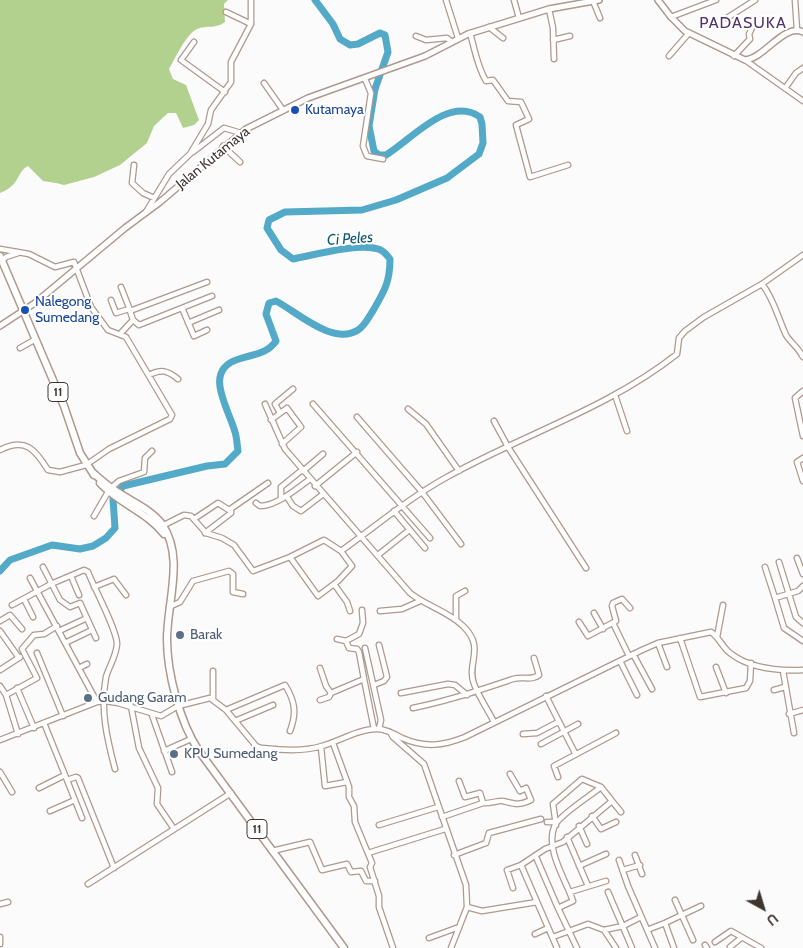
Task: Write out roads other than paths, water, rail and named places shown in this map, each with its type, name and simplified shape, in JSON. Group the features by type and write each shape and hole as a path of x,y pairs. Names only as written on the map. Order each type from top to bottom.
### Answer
{"highway":[{"name":"11","path":"1,258 64,406 80,453 86,464 111,490 154,516 172,553 173,577 167,648 178,706 191,739 344,948"}],"main road":[{"name":"Jalan Kutamaya","path":"0,326 24,310 144,215 223,146 241,133 308,98 425,56 470,33 549,9 595,0"},
{"path":"658,0 671,17 689,33 745,60 755,58 784,35 800,31"}],"street":[{"path":"187,158 206,127 212,110 231,82 231,62 252,24 251,0"},
{"path":"446,0 458,38"},
{"path":"514,0 519,18"},
{"path":"595,0 600,18"},
{"path":"671,17 716,0"},
{"path":"727,18 755,0"},
{"path":"795,0 800,31"},
{"path":"549,9 554,58"},
{"path":"226,12 252,24"},
{"path":"734,56 750,39 749,34 753,30 753,26"},
{"path":"489,27 503,38"},
{"path":"470,33 476,49 476,62 486,81 493,80 508,101 521,102 529,119 516,125 530,177 568,165"},
{"path":"670,56 689,33"},
{"path":"416,36 426,40 447,38 452,42"},
{"path":"553,40 570,36"},
{"path":"194,42 181,60 225,92"},
{"path":"745,60 786,87 803,101"},
{"path":"786,87 803,68"},
{"path":"365,79 371,93 363,146 366,156 383,159"},
{"path":"264,83 283,110"},
{"path":"144,215 169,174 187,158 224,128 241,133"},
{"path":"223,146 240,162"},
{"path":"134,165 132,183 154,198"},
{"path":"0,248 37,257 55,267 73,262 91,307 108,330 126,337 149,375 171,418 110,449 86,464 55,473 48,470 40,456 25,445 14,445 0,450"},
{"path":"1,258 22,253"},
{"path":"341,551 422,492 508,446 615,395 658,369 677,354 679,338 685,331 704,317 762,284 803,255"},
{"path":"111,300 116,314 207,282"},
{"path":"762,284 771,296 786,335 796,344 803,357"},
{"path":"121,286 133,320 140,324 212,296"},
{"path":"182,308 194,336 207,330"},
{"path":"188,323 219,310"},
{"path":"120,334 133,320"},
{"path":"20,348 36,339"},
{"path":"149,375 158,371 166,371 178,379"},
{"path":"280,413 275,404 293,389"},
{"path":"803,391 796,398 803,436"},
{"path":"615,395 627,431"},
{"path":"264,404 282,444 302,470 410,593 420,601 456,620 467,631 475,645 473,681 494,722"},
{"path":"313,404 357,452 430,538"},
{"path":"271,420 288,408 301,427 282,444"},
{"path":"408,409 426,424 459,471"},
{"path":"357,417 422,492 461,544"},
{"path":"494,422 586,568"},
{"path":"94,516 111,490 120,481 142,474 144,458 152,451"},
{"path":"315,486 357,452"},
{"path":"322,494 301,511 284,497 281,487 323,454"},
{"path":"803,458 798,461 803,481"},
{"path":"256,503 264,506 284,497 310,479"},
{"path":"194,519 216,504 227,510 231,509 268,483"},
{"path":"205,533 227,517 231,509"},
{"path":"394,512 408,531 425,548"},
{"path":"161,527 184,516 194,519 205,533 222,538 234,546 251,570 271,566 324,540 341,551 352,565 334,584 321,595 316,596 290,557"},
{"path":"378,555 408,531"},
{"path":"798,558 803,574"},
{"path":"779,562 796,618 803,623"},
{"path":"43,567 63,603 70,607 80,603 96,638"},
{"path":"765,567 784,628 803,640"},
{"path":"12,605 51,584 87,570 117,644 106,678 104,730 115,769"},
{"path":"169,607 180,602 193,581 229,571 232,574 233,592 243,594"},
{"path":"71,576 79,595"},
{"path":"30,578 97,702"},
{"path":"94,587 114,579 126,595"},
{"path":"334,584 350,611"},
{"path":"775,598 798,590 803,586"},
{"path":"456,620 456,596 465,591"},
{"path":"24,599 33,617"},
{"path":"578,622 587,637 617,619 612,609 613,603 622,599 630,608"},
{"path":"380,611 402,609 420,601"},
{"path":"716,637 723,605"},
{"path":"337,639 346,641 354,639 362,630 362,610"},
{"path":"594,613 603,629"},
{"path":"0,622 10,615 22,629"},
{"path":"0,670 19,658 34,635 44,634 87,618"},
{"path":"613,623 652,689"},
{"path":"65,643 92,630"},
{"path":"0,631 2,638 19,658"},
{"path":"0,740 97,702 105,701 131,706 152,715 161,716 178,706 203,699 213,700 226,710 256,746 262,748 302,750 321,747 377,729 414,742 434,746 449,743 658,643 711,632 730,653 751,663 783,671 803,670"},
{"path":"680,638 700,696 746,688 750,681 751,663"},
{"path":"346,641 349,648 357,648 359,652 377,729"},
{"path":"658,643 667,667"},
{"path":"374,684 384,681 387,677 379,645"},
{"path":"365,648 381,720 377,729"},
{"path":"6,695 37,678 22,652"},
{"path":"37,653 63,716"},
{"path":"413,708 467,695 502,684 514,678 538,676 539,671 534,658"},
{"path":"620,661 638,695"},
{"path":"79,668 87,664"},
{"path":"716,667 726,693"},
{"path":"320,668 326,686 331,693"},
{"path":"213,671 213,700"},
{"path":"783,671 789,714 794,733"},
{"path":"320,700 329,697 331,693 364,679"},
{"path":"401,693 448,684 455,685 467,695"},
{"path":"226,710 284,685 294,706 295,716 290,731"},
{"path":"0,686 6,695 18,734"},
{"path":"774,690 785,687"},
{"path":"17,688 34,728"},
{"path":"546,696 575,753"},
{"path":"235,721 273,705"},
{"path":"131,706 139,748 158,788 157,804 174,829"},
{"path":"789,714 803,710"},
{"path":"152,715 172,772"},
{"path":"523,734 537,733 558,722"},
{"path":"44,723 82,818"},
{"path":"541,744 578,724"},
{"path":"390,732 393,737 424,764 454,856 466,885 467,907 451,948"},
{"path":"558,777 553,768 554,766 575,753 616,733"},
{"path":"164,751 191,739"},
{"path":"333,743 347,782 349,797 354,806 354,822 372,863 370,867 379,896 379,907 392,948"},
{"path":"321,747 325,786 347,782"},
{"path":"0,772 12,792"},
{"path":"442,817 483,803 490,804 501,801 515,805 530,800 526,788 520,791 510,774"},
{"path":"39,788 66,778 78,778 114,868"},
{"path":"558,908 572,901 552,846 553,804 581,779 585,779 601,787 621,812"},
{"path":"459,781 465,797 480,793 483,803"},
{"path":"552,823 601,787"},
{"path":"88,884 231,793"},
{"path":"50,811 75,800"},
{"path":"513,888 507,870 521,865 552,846 563,842 579,826 612,801"},
{"path":"379,826 438,807"},
{"path":"592,816 601,829 616,822"},
{"path":"454,856 486,843 489,833 542,819"},
{"path":"579,826 587,844"},
{"path":"368,853 445,829"},
{"path":"567,837 588,886"},
{"path":"272,851 310,842 322,870 346,864 351,872 361,871 370,867"},
{"path":"579,866 606,854"},
{"path":"635,855 642,874"},
{"path":"536,857 577,948"},
{"path":"619,860 655,948"},
{"path":"521,865 557,948"},
{"path":"623,870 640,865"},
{"path":"361,871 366,881 375,881"},
{"path":"570,892 606,881"},
{"path":"608,892 632,948"},
{"path":"675,900 693,940"},
{"path":"0,904 8,902"},
{"path":"467,907 482,911 537,902"},
{"path":"647,930 701,906"},
{"path":"604,930 623,926 641,917"},
{"path":"665,923 674,948"},
{"path":"553,937 591,924 604,930 616,948"},
{"path":"428,938 460,927"},
{"path":"535,934 548,928"},
{"path":"715,942 731,931 757,947"},
{"path":"0,937 0,946"},
{"path":"730,947 741,938"}],"waterway":[{"name":"Ci Peles","path":"0,571 10,560 52,545 80,549 93,546 106,538 115,528 113,499 123,486 207,466 225,464 238,451 236,434 220,390 222,372 228,364 269,349 276,341 266,314 269,303 276,301 316,326 338,334 348,334 358,330 365,323 386,285 390,259 386,254 382,250 359,247 293,259 281,250 267,228 269,220 285,212 362,210 396,200 447,178 479,154 483,143 480,117 468,112 456,111 443,115 431,122 386,155 379,155 374,151 369,126 375,89 388,52 385,35 380,33 358,44 350,45 340,39 333,24 315,0"}],"place":[{"name":"Kutamaya","path":"295,110"},
{"name":"Nalegong Sumedang","path":"25,310"},
{"name":"Barak","path":"180,635"},
{"name":"Gudang Garam","path":"88,698"},
{"name":"KPU Sumedang","path":"174,754"}],"district":[{"name":"PADASUKA","path":"743,23"}]}
